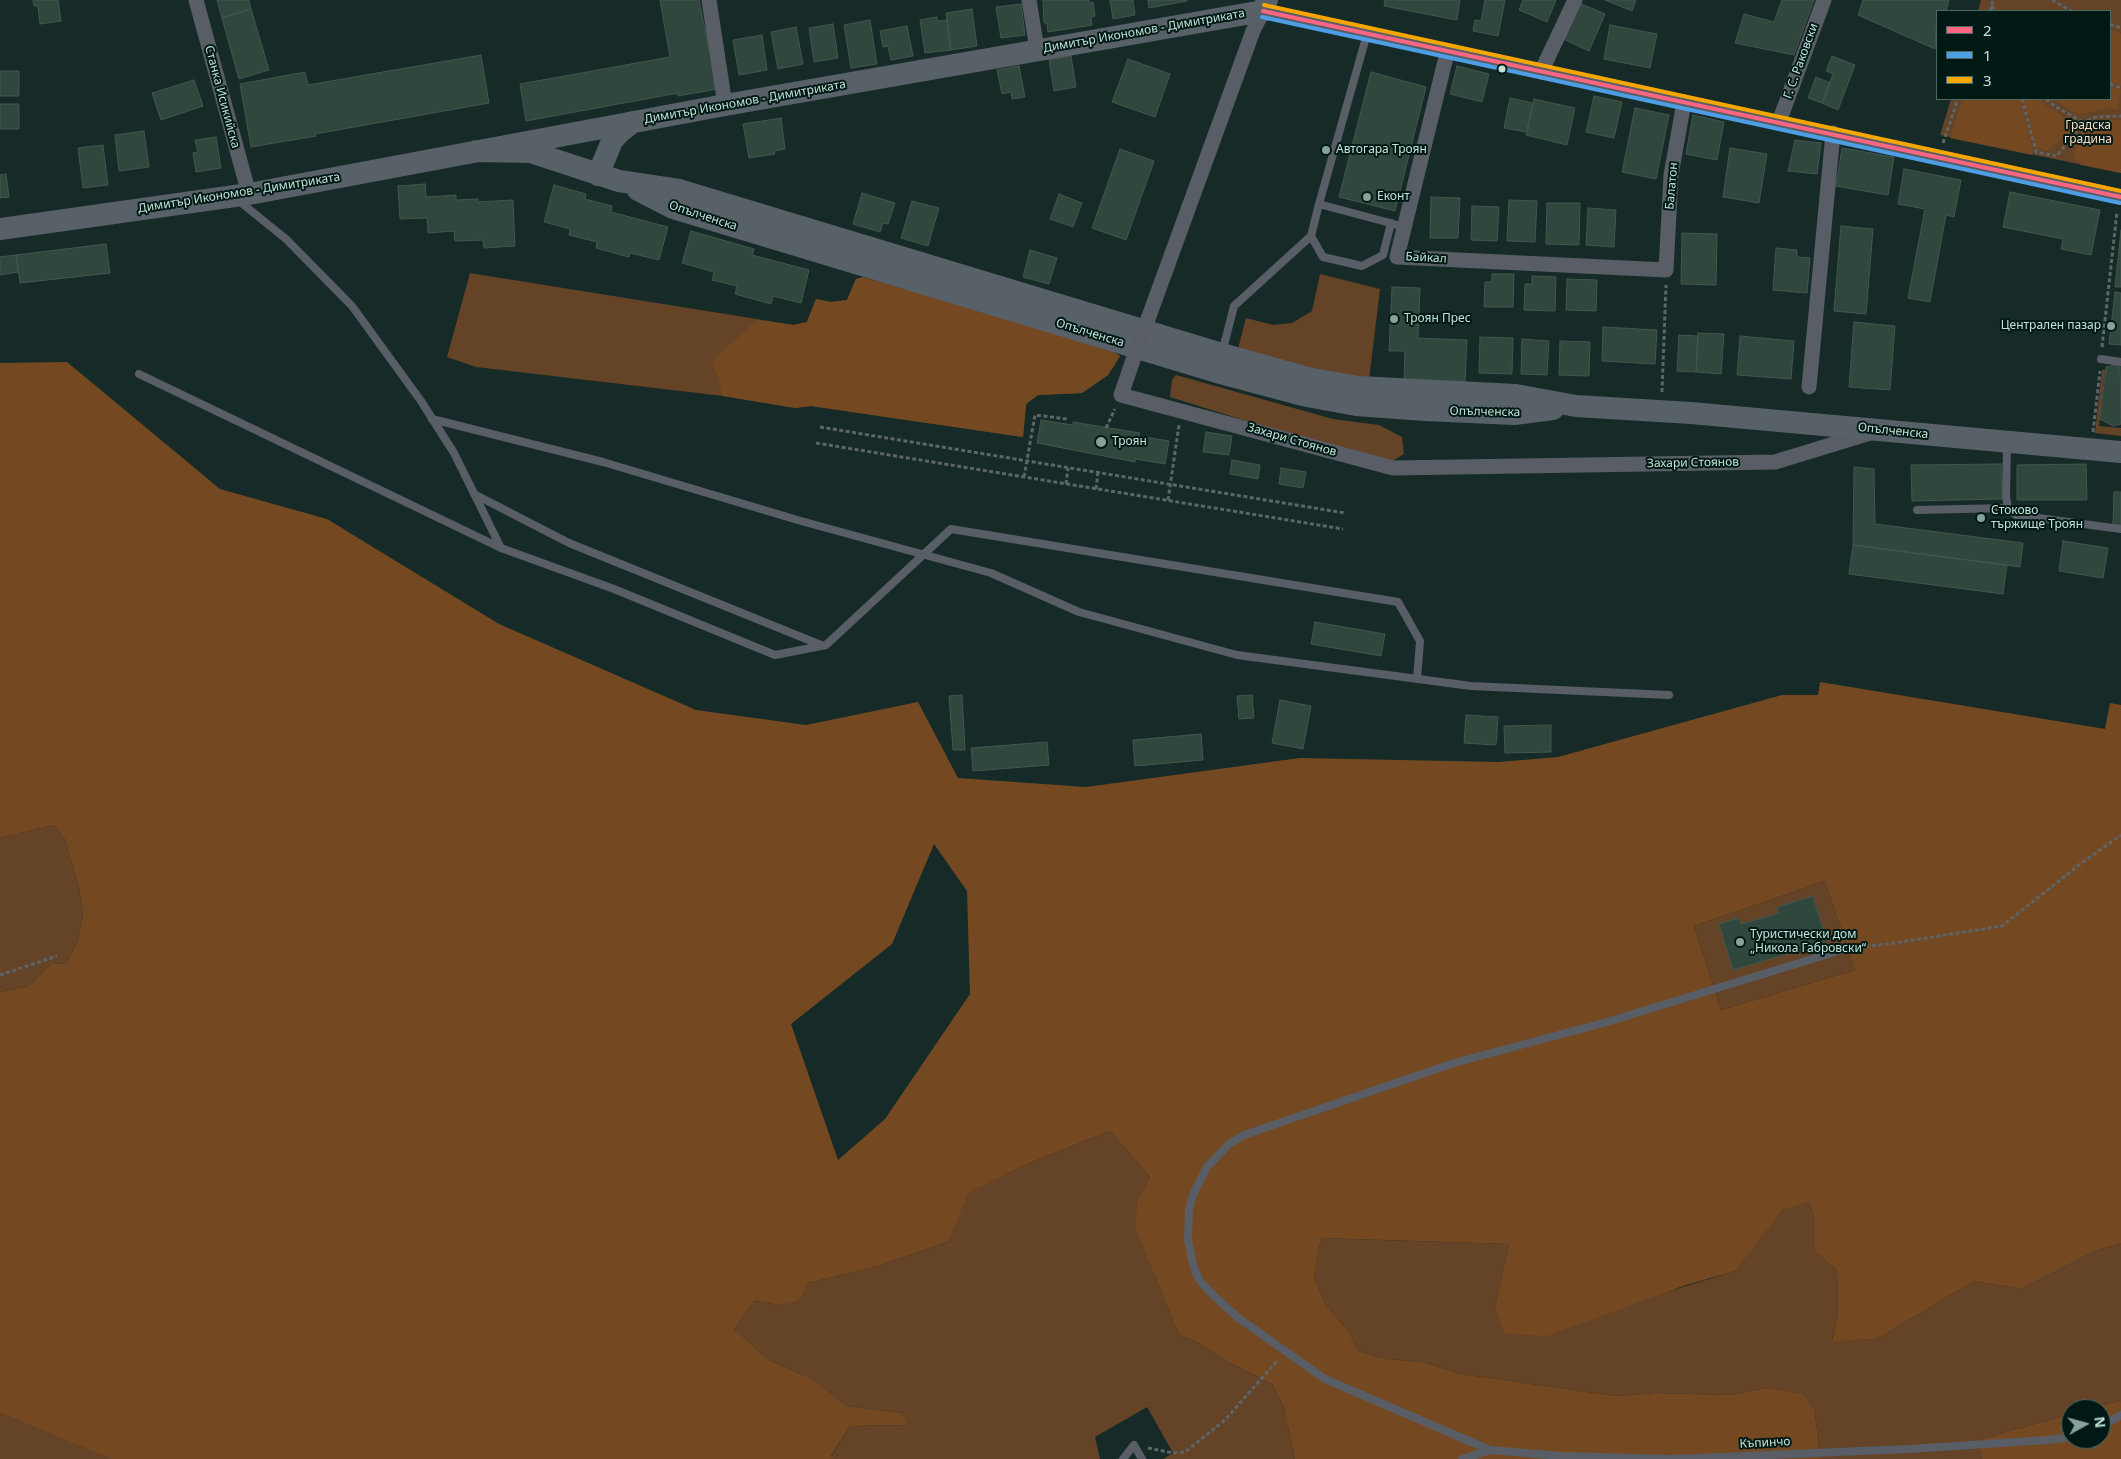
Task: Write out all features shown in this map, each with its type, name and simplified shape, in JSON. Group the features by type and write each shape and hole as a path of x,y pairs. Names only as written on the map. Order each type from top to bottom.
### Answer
{"street":[{"name":"Станка Исикийска","path":"196,0 241,195"},
{"path":"709,0 725,105"},
{"path":"1029,0 1037,50"},
{"path":"1541,72 1575,0"},
{"name":"Г. С. Раковски","path":"1779,122 1824,0"},
{"name":"Димитър Икономов - Димитриката","path":"0,230 241,195 725,105 1037,50 1265,6 1366,34 2120,196"},
{"name":"Захари Стоянов","path":"1265,6 1250,40 1121,395 1182,409 1393,468 1774,462 1881,430"},
{"name":"Байкал","path":"1447,52 1398,225 1397,257 1666,270"},
{"name":"Балатон","path":"1666,270 1671,175 1684,102"},
{"name":"Димитър Икономов - Димитриката","path":"476,151 531,152 609,178 612,141 633,122"},
{"path":"1809,387 1833,133"},
{"name":"Опълченска","path":"609,178 679,190 1222,354 1312,378 1358,387 1516,395 1576,406 1662,411 2121,452"},
{"name":"Опълченска","path":"609,178 673,208 1198,366 1308,396 1356,405 1514,414 1576,406"}],"lane":[{"path":"1222,354 1234,306 1311,236 1366,34"},
{"path":"241,195 352,306 454,453 501,548"},
{"path":"1311,236 1323,257 1362,266 1383,255 1398,225 1320,204"},
{"path":"2101,360 2121,362"},
{"path":"139,374 501,548 614,589 775,655 826,645 951,529 1398,602 1420,641 1417,679"},
{"path":"432,419 603,462 801,521 991,573 1079,612 1237,655 1471,686 1669,695"},
{"path":"2007,442 2006,497 2008,508 2016,515 2121,529"},
{"path":"474,494 569,544 822,646"},
{"path":"1917,510 2008,508"},
{"path":"1490,1450 1325,1379 1237,1317 1212,1294 1200,1281 1190,1254 1188,1226 1193,1195 1207,1167 1229,1144 1244,1135 1454,1063 1607,1022 1848,948"},
{"name":"Къпинчо","path":"1462,1459 1490,1450 1561,1456 1673,1459 1919,1448 2061,1438"},
{"path":"1123,1459 1134,1445 1142,1459"}],"path":[{"path":"1990,10 1993,0"},
{"path":"2052,0 2069,10"},
{"path":"1991,6 1996,10"},
{"path":"1939,156 1958,100"},
{"path":"2022,100 2036,152 2057,158 2083,122 2108,115 2121,116"},
{"path":"2047,100 2056,108 2083,122"},
{"path":"2092,449 2120,196"},
{"path":"1662,411 1666,270"},
{"path":"1168,500 1182,409"},
{"path":"1024,477 1035,415 1067,419"},
{"path":"820,427 1345,513"},
{"path":"816,443 1343,530"},
{"path":"1066,484 1068,468"},
{"path":"1096,489 1098,472"},
{"path":"1848,948 1888,944 2002,926 2079,865 2121,835"},
{"path":"0,975 57,956"},
{"path":"1134,1445 1174,1453 1185,1452 1225,1420 1286,1352"}],"green space":[{"name":"Градска градина","path":"1981,0 2121,0 2121,173 1940,135 1951,100 2111,100 2111,10 1978,10"},
{"path":"2111,30 2121,34 2121,86 2111,82"},
{"path":"2111,86 2121,90 2118,110 2109,108 2081,114 2075,113 2054,100 2111,100"},
{"path":"1964,100 2020,100 2033,150 2032,155 1950,138 1960,106"},
{"path":"2023,100 2040,100 2072,122 2072,131 2046,151 2036,148"},
{"path":"2105,120 2121,120 2121,173 2081,165 2074,157 2077,139 2082,133"},
{"path":"470,273 794,325 807,322 816,299 831,302 847,300 856,279 1120,356 1108,375 1082,393 1038,395 1026,404 1023,437 811,406 795,408 723,396 476,367 447,357"},
{"path":"1320,274 1380,289 1369,380 1318,370 1238,349 1246,318 1273,325 1292,323 1312,311"},
{"path":"863,277 1099,343 1120,356 1108,375 1082,393 1038,395 1026,404 1023,437 811,406 795,408 723,396 712,361 757,320 794,325 807,322 816,299 831,302 847,300 856,279"},
{"path":"67,362 220,489 327,519 499,624 696,710 806,725 918,702 958,778 1086,787 1300,758 1499,762 1558,757 1782,695 1818,695 1820,682 2105,729 2110,703 2121,705 2121,1243 2095,1251 2021,1289 1974,1281 1877,1339 1832,1341 1838,1312 1837,1270 1815,1252 1815,1219 1809,1202 1782,1210 1736,1271 1686,1285 1547,1336 1505,1334 1495,1307 1509,1244 1321,1238 1314,1277 1325,1304 1349,1332 1358,1351 1387,1359 1422,1362 1461,1374 1615,1396 1655,1393 1731,1395 1766,1388 1803,1394 1815,1412 1820,1459 1295,1459 1284,1408 1272,1384 1230,1363 1197,1342 1179,1335 1136,1229 1137,1203 1150,1177 1110,1131 1027,1164 968,1193 949,1241 879,1266 808,1283 798,1301 780,1305 755,1301 734,1329 770,1361 813,1379 846,1406 902,1413 907,1425 850,1426 831,1456 834,1459 113,1459 0,1413 0,992 29,986 52,963 67,964 78,940 83,914 79,888 65,839 54,825 0,838 0,363","holes":["934,844 967,891 970,994 885,1119 838,1160 791,1024 892,944","1825,881 1855,970 1721,1010 1694,926"]},
{"path":"2102,370 2105,370 2099,426 2121,428 2121,436 2095,433"},
{"path":"1176,375 1333,419 1379,425 1402,437 1404,454 1391,462 1339,450 1170,397 1172,380"},
{"path":"54,825 65,839 79,888 83,914 78,940 67,964 52,963 29,986 0,992 0,838"},
{"path":"1825,881 1855,970 1721,1010 1694,926"},
{"path":"1110,1131 1150,1177 1138,1203 1156,1278 1179,1335 1197,1342 1230,1363 1272,1384 1284,1408 1295,1459 1163,1459 1173,1453 1147,1407 1095,1437 1100,1459 834,1459 831,1457 850,1426 906,1425 902,1413 846,1406 813,1379 770,1361 734,1329 755,1301 780,1305 808,1283 879,1266 949,1241 967,1193 1027,1164"},
{"path":"1809,1202 1815,1219 1815,1252 1837,1270 1838,1312 1832,1340 1877,1339 1974,1281 2021,1289 2095,1251 2121,1243 2121,1400 2111,1403 2111,1399 2061,1399 2061,1417 1977,1440 1982,1459 1820,1459 1815,1412 1766,1388 1731,1395 1655,1393 1615,1396 1461,1374 1422,1362 1387,1359 1358,1351 1349,1332 1325,1304 1314,1277 1321,1238 1509,1244 1495,1307 1656,1295 1736,1271 1782,1209"},
{"path":"2121,1400 2121,1459 1982,1459 1977,1440 2061,1417 2061,1449 2111,1449 2111,1403"},
{"path":"0,1413 113,1458 113,1459 0,1459"}],"building":[{"path":"33,0 58,0 61,21 40,24 38,6 34,6"},
{"path":"217,0 249,0 251,9 222,18"},
{"path":"660,0 699,0 717,89 678,96 678,93 526,121 520,84 670,57"},
{"path":"1043,0 1089,0 1089,3 1093,2 1095,16 1091,17 1092,25 1048,32 1047,23 1044,23"},
{"path":"1110,0 1133,0 1135,15 1113,19"},
{"path":"1148,0 1187,0 1187,1 1149,8"},
{"path":"1385,0 1460,0 1457,20 1384,6"},
{"path":"1485,0 1505,0 1498,36 1473,31 1475,20 1481,21"},
{"path":"1523,0 1556,0 1547,22 1519,10"},
{"path":"1605,0 1636,0 1632,11"},
{"path":"1782,0 1814,0 1794,55 1735,43 1744,14 1774,22"},
{"path":"1863,0 1949,0 1946,10 1936,10 1935,49 1858,15"},
{"path":"1577,2 1605,14 1589,51 1561,38"},
{"path":"1021,4 1025,35 1001,38 996,7"},
{"path":"251,9 269,70 239,79 222,18"},
{"path":"972,9 977,46 951,50 946,13"},
{"path":"937,17 937,21 947,20 951,50 925,53 920,20"},
{"path":"870,20 877,64 851,68 844,25"},
{"path":"833,24 838,58 814,62 809,28"},
{"path":"1610,25 1657,34 1650,68 1604,59"},
{"path":"907,26 913,56 891,60 888,46 883,47 880,31"},
{"path":"796,27 803,64 778,69 771,32"},
{"path":"762,35 767,70 739,75 733,40"},
{"path":"481,55 489,103 251,147 240,84 305,72 308,85"},
{"path":"1071,56 1076,87 1054,91 1049,60"},
{"path":"1832,56 1855,65 1838,110 1822,103 1833,74 1826,71"},
{"path":"1128,59 1170,74 1155,117 1112,102"},
{"path":"1019,66 1025,97 1012,99 1011,92 1002,94 997,70"},
{"path":"1457,66 1489,74 1482,102 1450,94"},
{"path":"0,71 19,71 19,96 0,96"},
{"path":"1371,72 1426,87 1395,211 1339,197"},
{"path":"1816,77 1830,83 1822,103 1808,98"},
{"path":"194,80 203,106 161,120 152,93"},
{"path":"1594,96 1622,102 1614,138 1586,132"},
{"path":"1510,98 1533,103 1527,132 1504,128"},
{"path":"1534,99 1575,108 1567,145 1526,135"},
{"path":"0,104 19,104 19,129 0,129"},
{"path":"1635,108 1669,115 1656,179 1622,172"},
{"path":"1693,115 1724,122 1717,160 1686,154"},
{"path":"781,118 785,149 774,151 775,154 749,158 743,124"},
{"path":"144,131 149,167 119,171 115,135"},
{"path":"216,137 221,168 196,172 193,153 198,152 195,140"},
{"path":"1795,140 1821,143 1817,174 1788,171"},
{"path":"103,145 108,185 83,188 78,148"},
{"path":"1730,148 1767,154 1759,203 1723,197"},
{"path":"1842,148 1894,157 1888,195 1836,186"},
{"path":"1120,149 1154,161 1126,240 1092,228"},
{"path":"1904,169 1961,180 1954,217 1946,215 1930,302 1908,298 1925,209 1898,204"},
{"path":"6,174 9,197 0,198 0,175"},
{"path":"425,184 426,197 456,195 456,200 478,199 478,202 513,200 515,246 484,248 483,240 455,241 454,231 428,233 427,218 400,219 398,186"},
{"path":"554,185 586,194 585,199 612,206 611,212 668,227 659,260 630,253 629,257 596,248 597,242 569,235 570,229 544,222"},
{"path":"2010,192 2100,210 2091,255 2061,249 2063,239 2003,227"},
{"path":"862,193 895,203 888,224 883,223 880,232 853,224"},
{"path":"1059,194 1082,203 1073,227 1050,219"},
{"path":"1431,197 1460,198 1458,238 1430,238"},
{"path":"1509,200 1537,201 1535,242 1507,241"},
{"path":"912,201 939,208 928,246 901,238"},
{"path":"1547,203 1580,203 1579,245 1546,244"},
{"path":"1472,206 1499,207 1497,241 1471,240"},
{"path":"1588,208 1616,210 1614,247 1586,245"},
{"path":"1841,226 1873,229 1866,314 1834,311"},
{"path":"2121,230 2121,287 2115,287"},
{"path":"691,231 754,249 752,255 809,270 801,303 773,296 771,304 735,294 737,286 712,280 714,272 682,263"},
{"path":"1682,233 1717,234 1716,285 1681,284"},
{"path":"106,244 110,273 20,283 16,255"},
{"path":"1776,248 1797,250 1797,257 1810,258 1807,293 1773,290"},
{"path":"1030,250 1057,258 1049,284 1023,277"},
{"path":"16,255 18,272 0,275 0,257"},
{"path":"1492,274 1514,274 1513,307 1484,307 1485,282 1492,282"},
{"path":"1532,276 1556,277 1555,311 1524,310 1525,284 1532,284"},
{"path":"1567,279 1597,280 1596,311 1566,310"},
{"path":"1392,287 1420,288 1418,338 1467,340 1465,383 1404,380 1405,351 1389,351"},
{"path":"2115,292 2121,293 2121,345 2109,344"},
{"path":"1854,322 1895,326 1890,390 1849,387"},
{"path":"1603,327 1657,330 1655,364 1602,361"},
{"path":"1698,333 1724,334 1721,374 1696,372"},
{"path":"1679,335 1698,336 1696,372 1677,371"},
{"path":"1740,336 1794,341 1791,379 1737,375"},
{"path":"1480,337 1513,338 1512,374 1479,373"},
{"path":"1522,339 1549,341 1547,375 1521,374"},
{"path":"1560,341 1590,342 1589,376 1559,375"},
{"path":"2120,364 2121,424 2113,426 2100,419 2106,367"},
{"path":"1041,420 1073,425 1073,422 1140,433 1139,436 1169,441 1165,464 1135,459 1135,462 1037,443"},
{"path":"1206,432 1232,436 1229,455 1203,452"},
{"path":"1232,460 1260,465 1258,479 1230,474"},
{"path":"2001,464 2002,499 1912,501 1911,465"},
{"path":"2086,464 2087,500 2017,500 2017,465"},
{"path":"1854,467 1874,469 1875,524 2023,543 2020,567 1853,545"},
{"path":"1281,468 1306,472 1303,488 1279,484"},
{"path":"2114,492 2121,492 2121,526 2113,525"},
{"path":"2063,541 2108,548 2103,578 2059,571"},
{"path":"1853,545 2007,565 2003,594 1849,574"},
{"path":"1315,622 1385,634 1381,656 1311,644"},
{"path":"962,695 965,750 953,750 949,696"},
{"path":"1252,695 1254,718 1239,719 1237,696"},
{"path":"1280,700 1311,706 1303,749 1272,743"},
{"path":"1466,715 1498,717 1496,745 1464,743"},
{"path":"1551,725 1551,752 1505,753 1504,726"},
{"path":"1201,734 1203,760 1135,766 1133,740"},
{"path":"1047,742 1049,765 973,771 971,748"},
{"path":"1813,896 1827,942 1733,970 1719,924 1739,918 1741,924 1779,913 1777,907"}],"transit line":[{"name":"3","path":"1264,5 2121,191"},
{"name":"2","path":"1263,11 2121,197"},
{"name":"1","path":"1262,17 2120,203"}],"place":[{"name":"Автогара Троян","path":"1326,150"},
{"name":"Еконт","path":"1367,197"},
{"name":"Троян Прес","path":"1394,319"},
{"name":"Централен пазар","path":"2111,326"},
{"name":"Троян","path":"1101,442"},
{"name":"Стоково тържище Троян","path":"1981,518"},
{"name":"Туристически дом „Никола Габровски“","path":"1740,942"}]}
